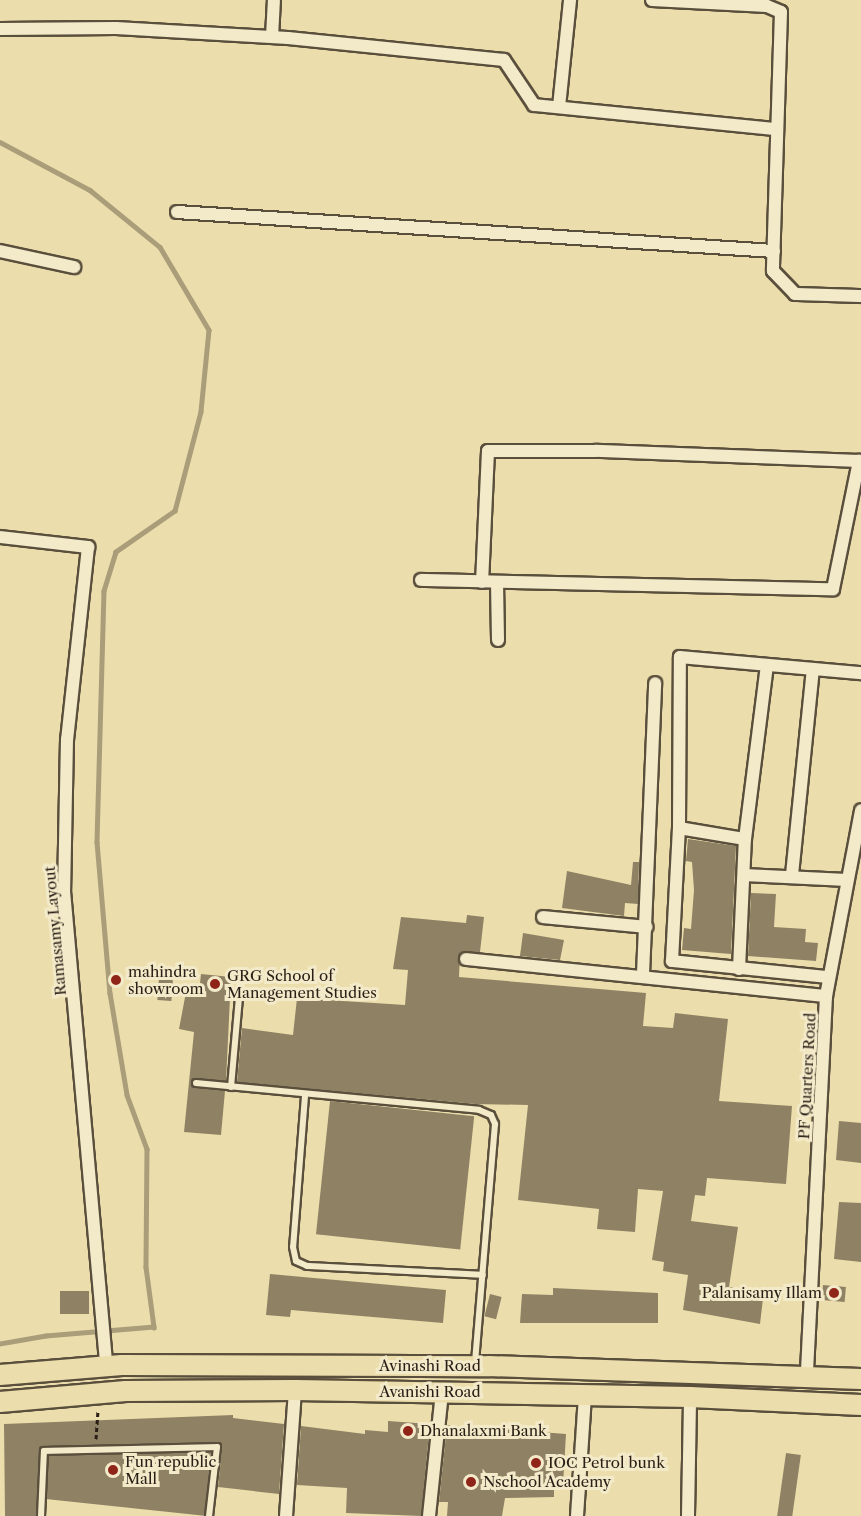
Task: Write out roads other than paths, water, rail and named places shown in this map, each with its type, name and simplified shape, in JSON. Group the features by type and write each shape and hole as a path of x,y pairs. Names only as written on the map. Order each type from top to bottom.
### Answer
{"main road":[{"name":"Avinashi Road","path":"0,1376 106,1366 475,1366 861,1379"},
{"name":"Avanishi Road","path":"0,1402 99,1393 295,1390 690,1397 861,1405"}],"street":[{"path":"272,37 274,0"},
{"path":"559,107 570,0"},
{"path":"652,0 767,6 781,12 773,271 795,294 861,296"},
{"path":"0,29 116,28 272,37 504,60 534,105 777,129"},
{"path":"177,212 774,251"},
{"path":"0,251 74,267"},
{"path":"421,580 833,589 861,447"},
{"path":"482,582 488,451 595,451 860,461"},
{"name":"Ramasamy Layout","path":"0,537 88,547 67,739 64,891 75,976 101,1330 106,1366"},
{"path":"497,582 498,640"},
{"path":"827,977 672,961 679,828 680,657 861,673"},
{"path":"739,969 745,839 767,665"},
{"path":"792,875 813,669"},
{"path":"643,974 647,927 656,683"},
{"path":"826,996 827,977 861,810"},
{"path":"679,828 745,839"},
{"path":"744,875 792,875 847,880"},
{"path":"543,917 647,927"},
{"name":"PF Quarters Road","path":"465,959 643,974 826,996 807,1376"},
{"path":"286,1516 295,1390"},
{"path":"429,1516 442,1393"},
{"path":"578,1516 585,1395"},
{"path":"688,1516 690,1397"}],"lane":[{"path":"231,1086 239,997"},
{"path":"196,1083 304,1096 479,1110 491,1115 495,1124 475,1366"},
{"path":"304,1096 293,1247 296,1261 307,1266 483,1275"},
{"path":"41,1516 44,1451 217,1447 209,1516"}],"waterway":[{"path":"0,142 90,190 160,247 209,330 201,412 175,511 116,552 104,591 97,842 110,993 127,1095 147,1149 146,1267 154,1327 46,1336 0,1344"}],"place":[{"name":"mahindra showroom","path":"116,980"},
{"name":"GRG School of Management Studies","path":"215,984"},
{"name":"Palanisamy Illam","path":"834,1293"},
{"name":"Dhanalaxmi Bank","path":"408,1431"},
{"name":"IOC Petrol bunk","path":"536,1463"},
{"name":"Fun republic Mall","path":"113,1470"},
{"name":"Nschool Academy","path":"471,1482"}]}
